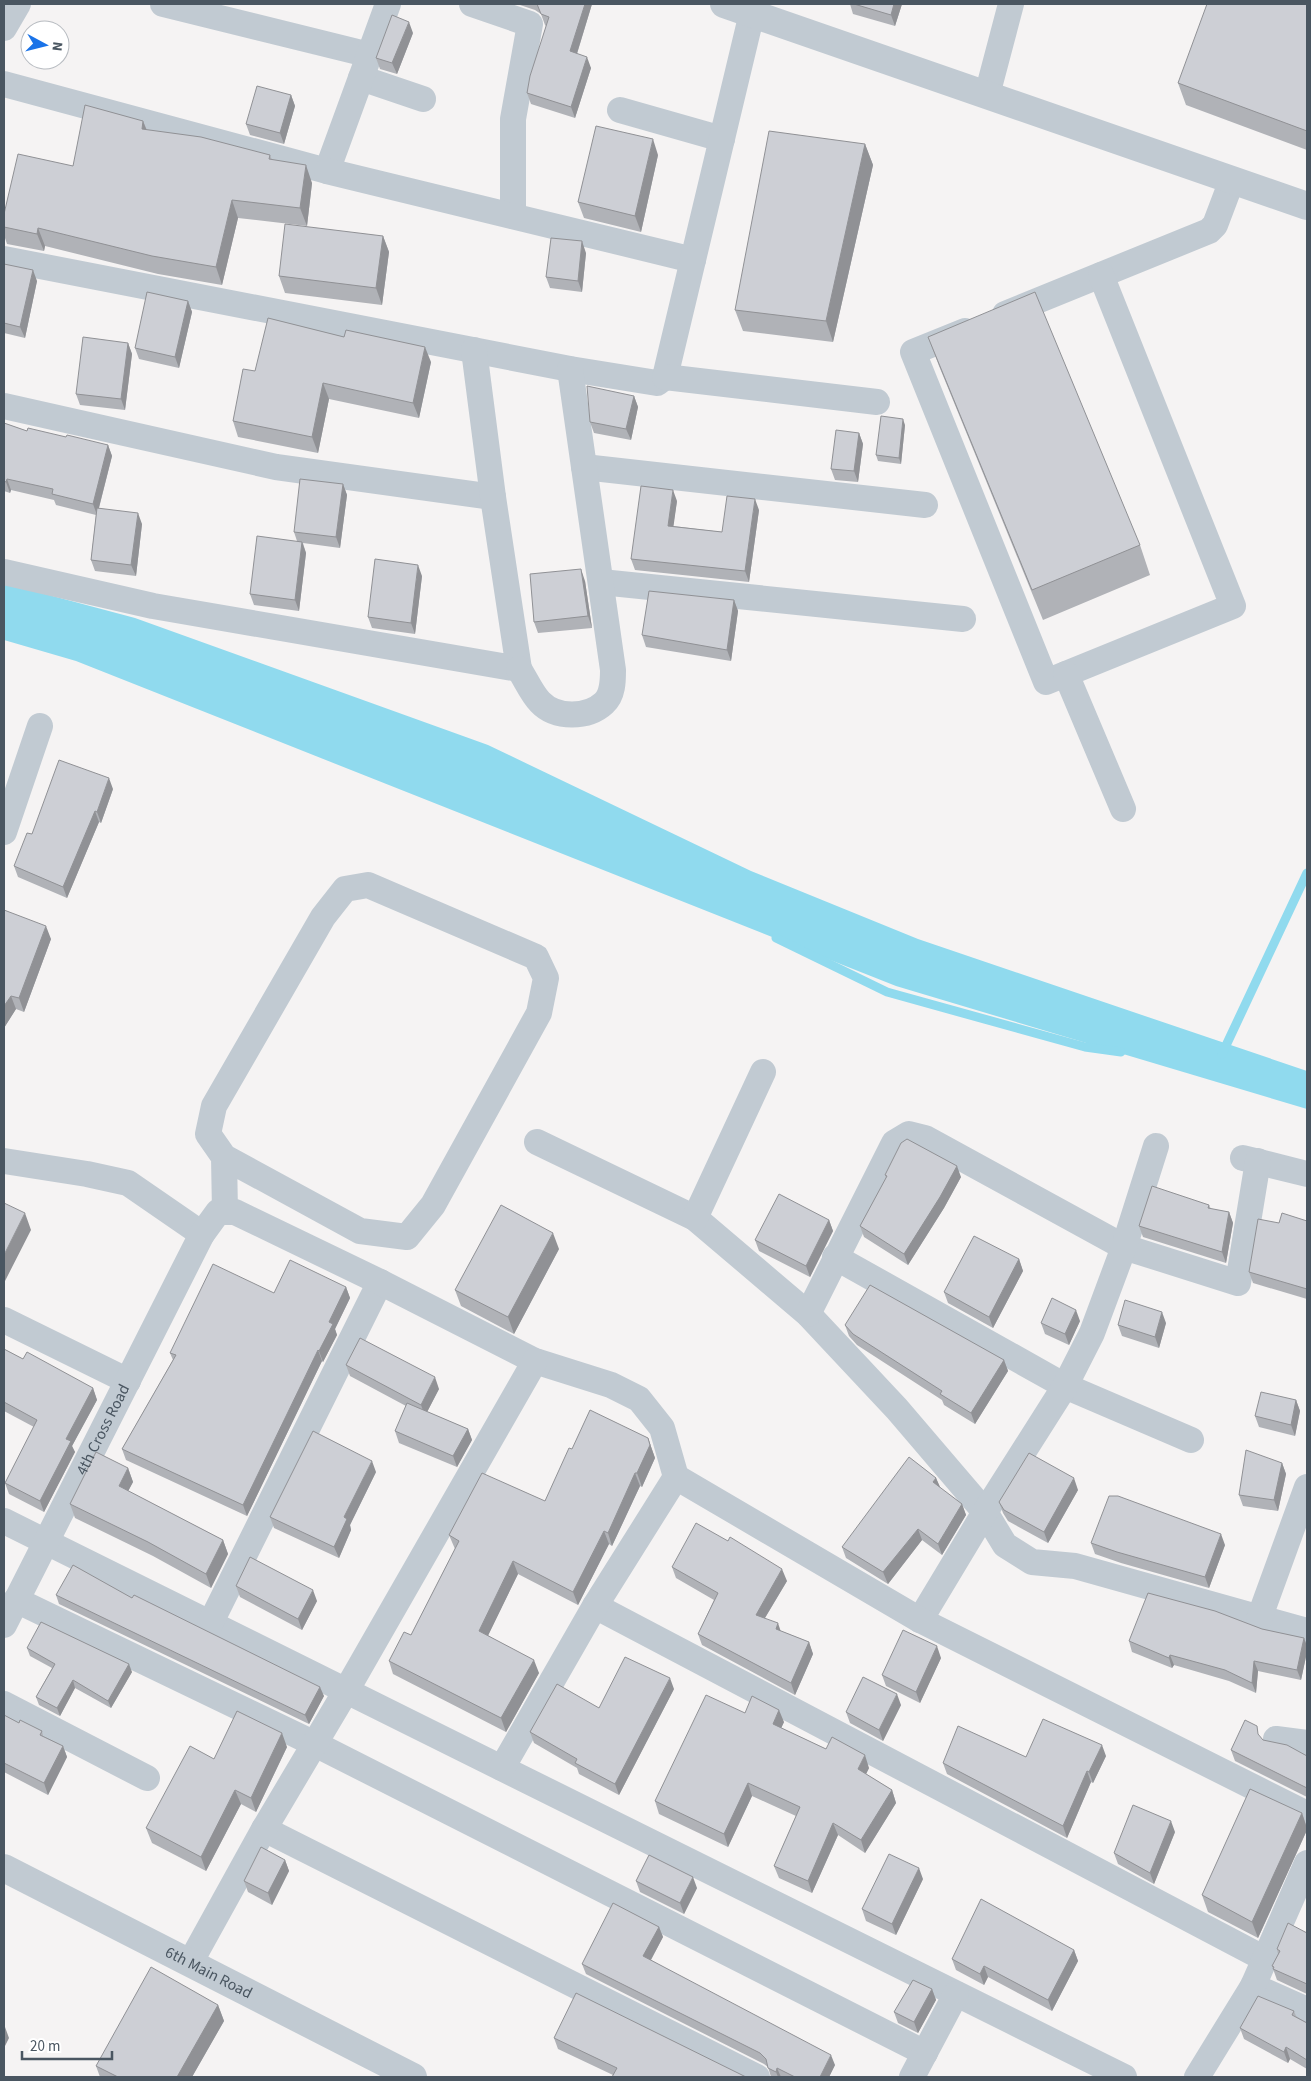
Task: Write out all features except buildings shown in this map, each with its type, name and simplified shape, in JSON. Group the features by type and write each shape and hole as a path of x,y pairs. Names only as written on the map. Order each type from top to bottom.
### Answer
{"street":[{"path":"4,28 18,4"},
{"path":"163,4 365,67 422,99"},
{"path":"327,171 388,4"},
{"path":"472,4 530,24 513,119 513,216"},
{"path":"724,4 1307,206"},
{"path":"987,95 1011,4"},
{"path":"4,259 656,384 665,377 752,13"},
{"path":"4,84 327,171 693,260"},
{"path":"620,110 722,139"},
{"path":"1100,275 1233,606 1046,682 913,352 1100,275 1209,231 1215,225 1232,180"},
{"path":"474,350 493,497 519,669 540,703 556,712 576,716 605,703 613,688 613,670 570,369"},
{"path":"665,377 877,402"},
{"path":"4,406 276,467 493,497"},
{"path":"584,467 924,505"},
{"path":"4,572 153,606 519,669"},
{"path":"600,582 963,619"},
{"path":"1066,674 1123,809"},
{"path":"4,832 40,726"},
{"path":"224,1157 360,1231 408,1237 433,1204 539,1013 546,978 536,957 368,884 345,888 322,917 214,1106 208,1134 224,1157 225,1212 235,1212 380,1282 535,1361 611,1385 639,1399 662,1428 676,1477 920,1620 1307,1814"},
{"path":"695,1218 763,1072"},
{"path":"808,1314 894,1143 909,1134 925,1138 1124,1246 1238,1283 1250,1159 1307,1174"},
{"path":"537,1142 695,1218 808,1314 897,1409 985,1512 1005,1544 1032,1562 1075,1566 1307,1632"},
{"path":"920,1620 985,1512 1065,1386 1092,1333 1124,1246 1156,1146"},
{"path":"4,1161 87,1174 128,1183 202,1234"},
{"name":"4th Cross Road","path":"4,1625 202,1234 218,1212 225,1212"},
{"path":"835,1257 1065,1386 1191,1440"},
{"path":"210,1624 380,1282"},
{"path":"4,1320 128,1381"},
{"path":"190,1963 264,1829 346,1691 535,1361"},
{"path":"502,1768 595,1606 676,1477"},
{"path":"1259,1619 1307,1488"},
{"path":"4,1521 1124,2077"},
{"path":"16,1600 315,1744 925,2054"},
{"path":"595,1606 1265,1959"},
{"path":"4,1704 147,1778"},
{"path":"1276,1739 1307,1743"},
{"path":"264,1829 757,2077"},
{"path":"1197,2077 1253,1986 1307,1863"},
{"name":"6th Main Road","path":"4,1868 413,2077"},
{"path":"1253,1986 1307,2010"},
{"path":"912,2077 956,1994"}],"water":[{"path":"4,583 135,618 488,745 751,871 918,939 1307,1071 1307,1109 896,986 76,661 4,640"}],"waterway":[{"path":"1222,1054 1307,873"},
{"path":"776,938 887,992 1085,1047 1121,1052"}]}
